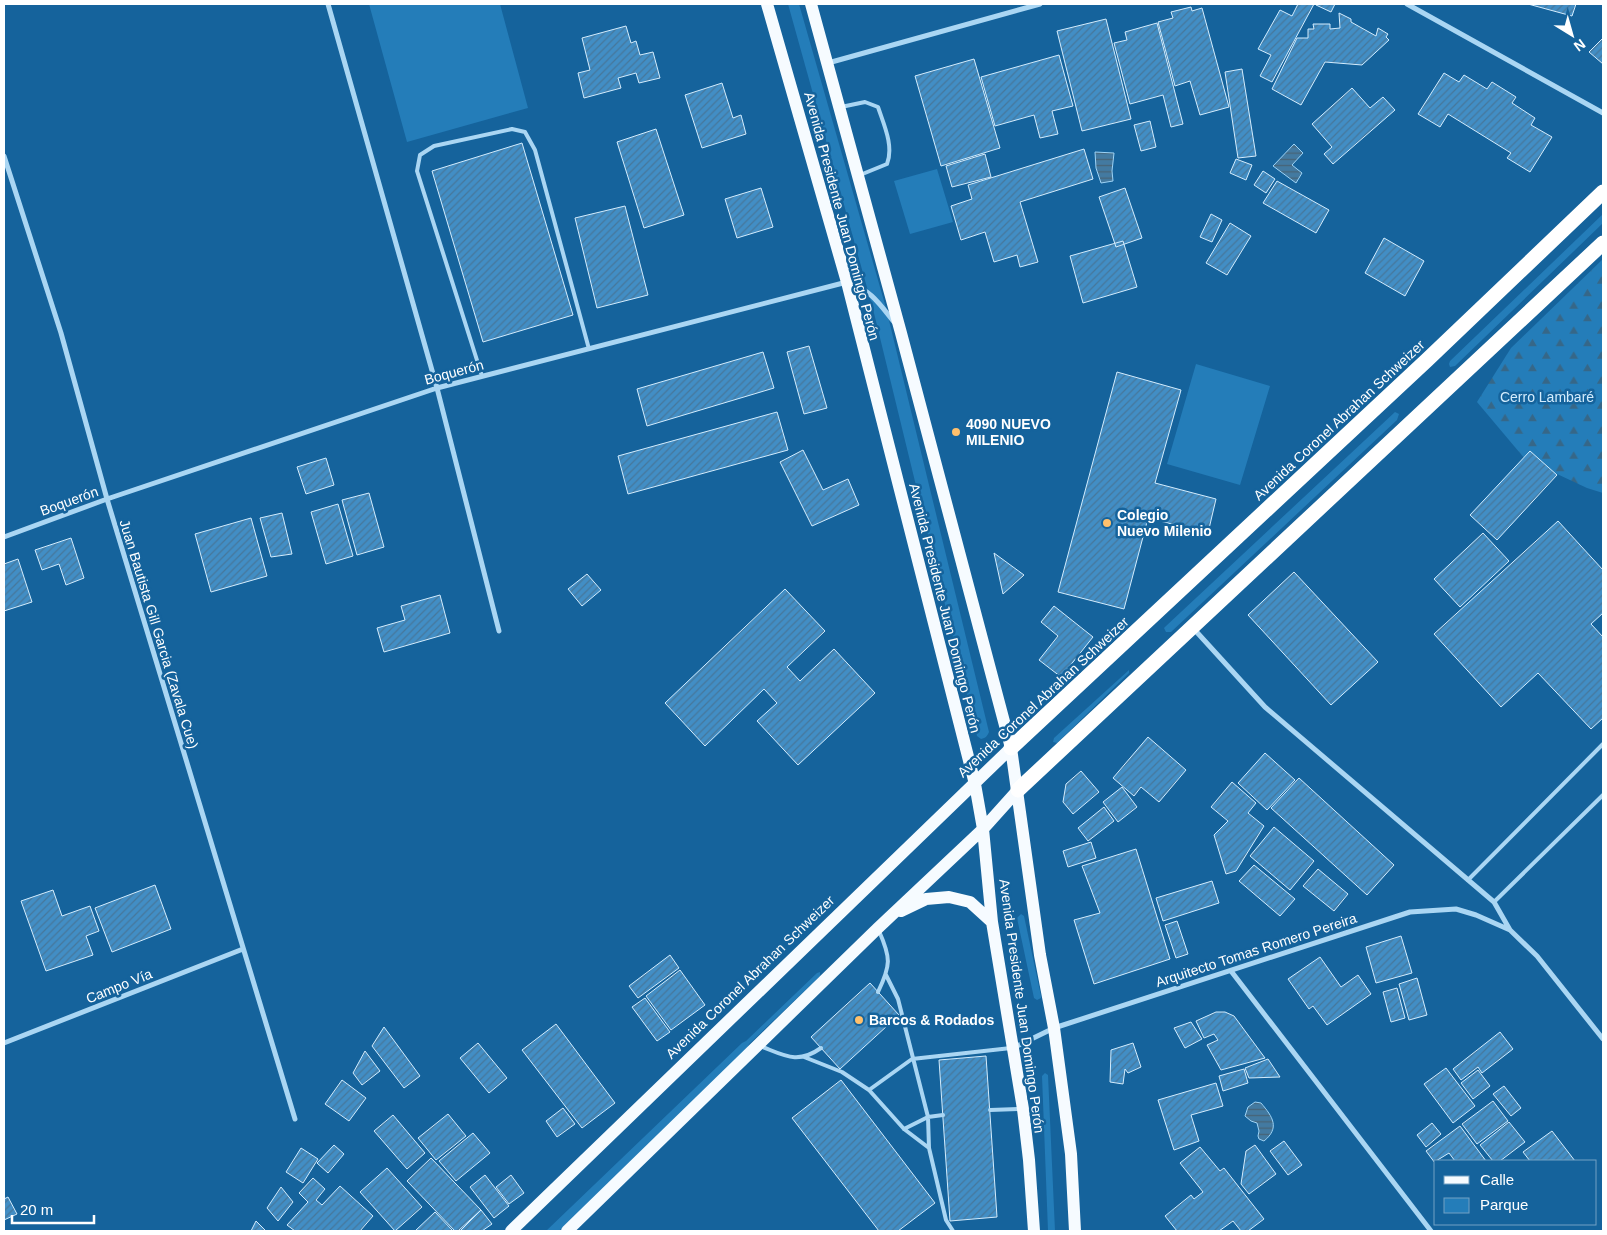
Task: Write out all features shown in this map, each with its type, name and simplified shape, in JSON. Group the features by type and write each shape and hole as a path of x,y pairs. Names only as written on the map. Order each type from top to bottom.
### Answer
{"highway":[{"name":"Avenida Coronel Abrahan Schweizer","path":"1011,748 1427,360 1603,192"},
{"path":"1018,790 1603,243"}],"main road":[{"name":"Avenida Presidente Juan Domingo Perón","path":"767,4 847,282 975,784 983,828 992,922 1023,1109 1034,1231"},
{"name":"Avenida Presidente Juan Domingo Perón","path":"811,4 901,333 1011,748 1040,955 1054,1028 1071,1154 1075,1231"},
{"name":"Avenida Coronel Abrahan Schweizer","path":"511,1231 1011,748"},
{"path":"566,1231 983,828 1018,790"},
{"path":"890,917 926,899 949,897 970,902 992,922"}],"street":[{"path":"328,4 437,388 499,631"},
{"path":"828,63 1040,4"},
{"path":"1407,4 1603,113"},
{"name":"Juan Bautista Gill Garcia (Zavala Cue)","path":"4,156 62,333 107,499 296,1118"},
{"path":"847,282 859,286 875,298 901,333"},
{"name":"Boquerón","path":"4,537 107,499 437,388 847,282"},
{"name":"Arquitecto Tomas Romero Pereira","path":"1192,627 1265,707 1494,902 1510,930 1536,956 1603,1039"},
{"name":"Arquitecto Tomas Romero Pereira","path":"1012,1048 1054,1028 1410,912 1456,909 1476,915 1510,930"},
{"name":"Campo Vía","path":"4,1044 243,949"},
{"path":"1231,971 1431,1231"}],"lane":[{"path":"839,107 865,102 878,107 887,135 891,154 887,164 857,175"},
{"path":"482,376 417,171 420,155 434,146 512,129 525,132 535,150 589,349"},
{"path":"1468,880 1603,744"},
{"path":"1494,902 1603,795"},
{"path":"878,928 887,949 888,962 886,975 878,992"},
{"path":"886,975 898,999 928,1116 929,1148 946,1220 953,1231"},
{"path":"758,1045 796,1058 813,1054 821,1048"},
{"path":"869,1090 912,1059 1012,1048"},
{"path":"804,1057 842,1072 869,1090 904,1129 929,1148"},
{"path":"990,1110 1023,1109"},
{"path":"904,1129 928,1116 942,1115"}],"green space":[{"path":"369,4 500,4 528,108 407,142"},
{"path":"788,4 799,4 886,308 989,732 983,739 977,736 873,309"},
{"path":"937,169 953,222 910,234 894,181"},
{"path":"1603,214 1603,223 1455,366 1450,367 1450,361"},
{"name":"Cerro Lambaré","path":"1603,259 1603,493 1587,488 1525,459 1477,402 1511,348"},
{"path":"1196,364 1270,386 1240,485 1167,464"},
{"path":"1395,412 1399,414 1397,420 1171,632 1166,632 1164,628 1166,626"},
{"path":"1129,670 1129,673 1057,743 1053,742 1054,738"},
{"path":"1021,914 1024,916 1041,996 1037,1000 1034,998 1017,918"},
{"path":"820,972 820,976 749,1044 747,1050 559,1231 546,1231 742,1043"},
{"path":"1045,1073 1048,1075 1055,1231 1048,1231 1042,1076"}],"shaded area":[{"path":"1294,144 1303,153 1292,165 1302,173 1296,183 1273,166"},
{"path":"1095,152 1114,153 1113,181 1101,183 1096,168"},
{"path":"1255,1102 1261,1103 1273,1122 1272,1132 1264,1141 1259,1139 1257,1123 1245,1116 1248,1107"}],"building":[{"path":"1298,4 1314,4 1272,82 1260,76 1271,55 1258,49 1280,10 1292,16"},
{"path":"1317,4 1335,4 1331,12"},
{"path":"1528,4 1576,4 1572,16"},
{"path":"1191,7 1192,11 1202,8 1229,107 1200,115 1190,81 1175,86 1158,22 1173,18 1171,12"},
{"path":"1339,13 1376,36 1378,28 1388,34 1386,37 1389,40 1362,65 1325,62 1301,105 1272,89 1297,38 1308,38 1308,29 1314,29 1313,24 1330,24 1330,29 1340,28"},
{"path":"1106,19 1131,119 1082,131 1057,31"},
{"path":"1157,23 1183,124 1171,127 1163,95 1130,104 1114,43 1127,40 1125,32"},
{"path":"626,26 631,43 636,41 640,55 653,52 660,78 639,83 636,73 618,78 621,88 584,98 578,73 590,70 582,38"},
{"path":"1603,38 1603,64 1589,52"},
{"path":"1059,55 1073,106 1052,111 1058,134 1040,138 1034,115 995,126 981,77"},
{"path":"974,59 1000,148 941,166 915,76"},
{"path":"1242,69 1256,156 1238,158 1225,72"},
{"path":"1444,73 1459,82 1464,75 1487,89 1492,82 1516,97 1512,103 1535,118 1531,125 1552,137 1530,172 1507,158 1511,153 1448,114 1440,127 1418,114"},
{"path":"722,83 733,118 741,115 746,134 702,148 685,95"},
{"path":"1352,88 1370,108 1383,97 1395,110 1333,164 1324,154 1332,147 1312,124"},
{"path":"1150,121 1156,147 1141,151 1134,125"},
{"path":"656,129 684,215 644,228 617,142"},
{"path":"522,143 573,315 483,342 432,171"},
{"path":"1084,149 1093,179 1020,202 1038,262 1020,267 1017,255 994,262 985,232 961,240 951,206 972,199 968,185"},
{"path":"985,154 991,177 952,187 946,166"},
{"path":"1236,159 1252,165 1246,180 1230,173"},
{"path":"1263,171 1275,179 1266,193 1254,185"},
{"path":"1277,181 1329,210 1316,233 1263,203"},
{"path":"761,188 773,227 737,238 725,199"},
{"path":"1125,188 1142,238 1116,247 1099,197"},
{"path":"625,206 648,295 597,308 575,218"},
{"path":"1211,214 1222,220 1212,242 1200,237"},
{"path":"1230,223 1251,236 1227,275 1206,263"},
{"path":"1384,238 1424,261 1405,296 1365,273"},
{"path":"1123,241 1137,287 1083,303 1070,256"},
{"path":"809,346 827,408 804,414 787,352"},
{"path":"763,352 774,388 647,426 637,389"},
{"path":"1117,372 1181,390 1155,483 1216,499 1208,533 1148,518 1124,609 1058,592"},
{"path":"777,412 788,450 628,494 618,456"},
{"path":"803,450 823,490 848,479 859,505 812,526 780,462"},
{"path":"1530,451 1557,475 1497,540 1470,515"},
{"path":"326,458 334,485 306,494 297,467"},
{"path":"369,493 384,547 357,555 342,500"},
{"path":"338,504 353,556 326,564 311,512"},
{"path":"282,513 292,554 271,557 260,518"},
{"path":"251,518 267,576 211,592 195,534"},
{"path":"1558,521 1603,570 1603,613 1591,624 1603,637 1603,718 1591,729 1538,673 1501,707 1434,634"},
{"path":"1483,533 1509,561 1460,607 1434,579"},
{"path":"71,538 84,578 66,585 59,564 42,570 35,550"},
{"path":"994,553 1024,575 1003,594"},
{"path":"18,559 32,602 4,611 4,564"},
{"path":"1294,572 1378,662 1331,705 1248,615"},
{"path":"587,574 601,590 582,606 568,589"},
{"path":"785,589 825,631 787,667 800,681 834,649 875,693 798,765 757,721 777,703 764,689 705,746 665,703"},
{"path":"440,595 450,633 384,652 377,628 405,620 401,606"},
{"path":"1054,606 1093,637 1061,677 1039,660 1058,636 1041,622"},
{"path":"1148,737 1186,770 1159,802 1141,787 1134,796 1113,778"},
{"path":"1265,753 1295,780 1267,810 1238,783"},
{"path":"1081,771 1099,792 1073,814 1063,802 1066,784"},
{"path":"1299,778 1394,865 1367,895 1271,808"},
{"path":"1232,782 1256,803 1248,813 1264,826 1236,871 1226,874 1214,835 1228,821 1211,807"},
{"path":"1122,787 1137,807 1118,822 1103,802"},
{"path":"1104,807 1114,821 1088,841 1078,828"},
{"path":"1274,827 1314,861 1290,890 1250,856"},
{"path":"1091,842 1096,858 1068,867 1063,851"},
{"path":"1136,849 1170,959 1094,984 1074,920 1100,913 1082,866"},
{"path":"1254,865 1295,899 1280,916 1239,881"},
{"path":"1318,869 1348,894 1334,911 1303,886"},
{"path":"1212,881 1219,903 1163,921 1156,898"},
{"path":"155,885 171,929 112,952 95,908"},
{"path":"53,890 62,916 90,906 99,931 86,936 93,955 46,971 21,901"},
{"path":"1177,921 1188,954 1176,958 1165,925"},
{"path":"1401,936 1412,973 1376,983 1366,947"},
{"path":"670,955 679,968 638,998 629,986"},
{"path":"1320,957 1341,987 1358,975 1371,994 1327,1025 1313,1006 1309,1009 1288,979"},
{"path":"680,970 705,1005 671,1030 646,996"},
{"path":"1417,978 1427,1015 1409,1020 1399,984"},
{"path":"870,983 899,1015 840,1069 811,1037"},
{"path":"1397,988 1405,1018 1391,1022 1383,992"},
{"path":"645,998 670,1032 657,1041 632,1007"},
{"path":"1216,1012 1225,1012 1234,1016 1265,1058 1221,1070 1207,1045 1218,1040 1214,1034 1204,1038 1196,1021"},
{"path":"1191,1022 1202,1039 1185,1048 1174,1028"},
{"path":"556,1024 615,1103 582,1128 522,1050"},
{"path":"384,1027 420,1076 404,1088 372,1046"},
{"path":"1500,1032 1513,1049 1482,1073 1478,1067 1461,1080 1453,1069"},
{"path":"478,1043 507,1078 489,1093 460,1058"},
{"path":"1133,1043 1141,1067 1128,1073 1125,1069 1123,1084 1110,1082 1111,1050"},
{"path":"365,1051 380,1071 362,1085 353,1073"},
{"path":"986,1056 997,1217 950,1221 939,1060"},
{"path":"1268,1059 1280,1077 1249,1078 1245,1068"},
{"path":"1446,1068 1475,1106 1453,1123 1424,1084"},
{"path":"1244,1069 1248,1083 1223,1091 1219,1076"},
{"path":"1478,1070 1490,1086 1473,1099 1461,1083"},
{"path":"342,1080 366,1098 349,1121 325,1104"},
{"path":"841,1080 935,1203 898,1231 879,1231 792,1118"},
{"path":"1216,1083 1223,1106 1191,1115 1199,1141 1174,1150 1158,1100"},
{"path":"1504,1086 1521,1108 1511,1116 1493,1094"},
{"path":"1493,1101 1508,1121 1477,1144 1462,1124"},
{"path":"563,1108 575,1124 557,1137 546,1121"},
{"path":"448,1114 466,1136 436,1160 418,1138"},
{"path":"393,1115 425,1153 407,1169 374,1131"},
{"path":"1509,1122 1525,1142 1501,1160 1492,1160 1480,1145"},
{"path":"1432,1123 1441,1134 1426,1147 1417,1135"},
{"path":"1460,1126 1485,1160 1454,1160 1449,1153 1434,1162 1426,1151"},
{"path":"1552,1131 1574,1160 1529,1160 1523,1152"},
{"path":"473,1133 490,1153 456,1181 439,1161"},
{"path":"1284,1141 1302,1165 1288,1175 1270,1151"},
{"path":"334,1145 344,1154 328,1173 317,1163"},
{"path":"1255,1145 1276,1174 1249,1194 1241,1184 1246,1151"},
{"path":"1200,1147 1220,1171 1224,1168 1264,1219 1248,1231 1241,1231 1233,1221 1219,1231 1177,1231 1165,1216 1191,1195 1194,1199 1203,1192 1180,1163"},
{"path":"301,1148 318,1159 303,1183 286,1172"},
{"path":"431,1158 481,1210 458,1231 455,1231 407,1181"},
{"path":"387,1168 422,1207 395,1231 360,1192"},
{"path":"485,1175 509,1206 494,1218 470,1187"},
{"path":"511,1175 524,1193 509,1204 496,1187"},
{"path":"313,1178 325,1189 316,1200 322,1205 340,1186 373,1216 360,1231 295,1231 287,1225 308,1202 299,1193"},
{"path":"281,1187 293,1202 278,1221 267,1208"},
{"path":"8,1197 17,1214 4,1220 4,1199"},
{"path":"481,1210 492,1224 482,1231 460,1231"},
{"path":"435,1212 453,1231 415,1231"},
{"path":"256,1221 266,1231 251,1231"}],"place":[{"name":"4090 NUEVO MILENIO","path":"956,432"},
{"name":"Colegio Nuevo Milenio","path":"1107,523"},
{"name":"Barcos & Rodados","path":"859,1020"}]}
